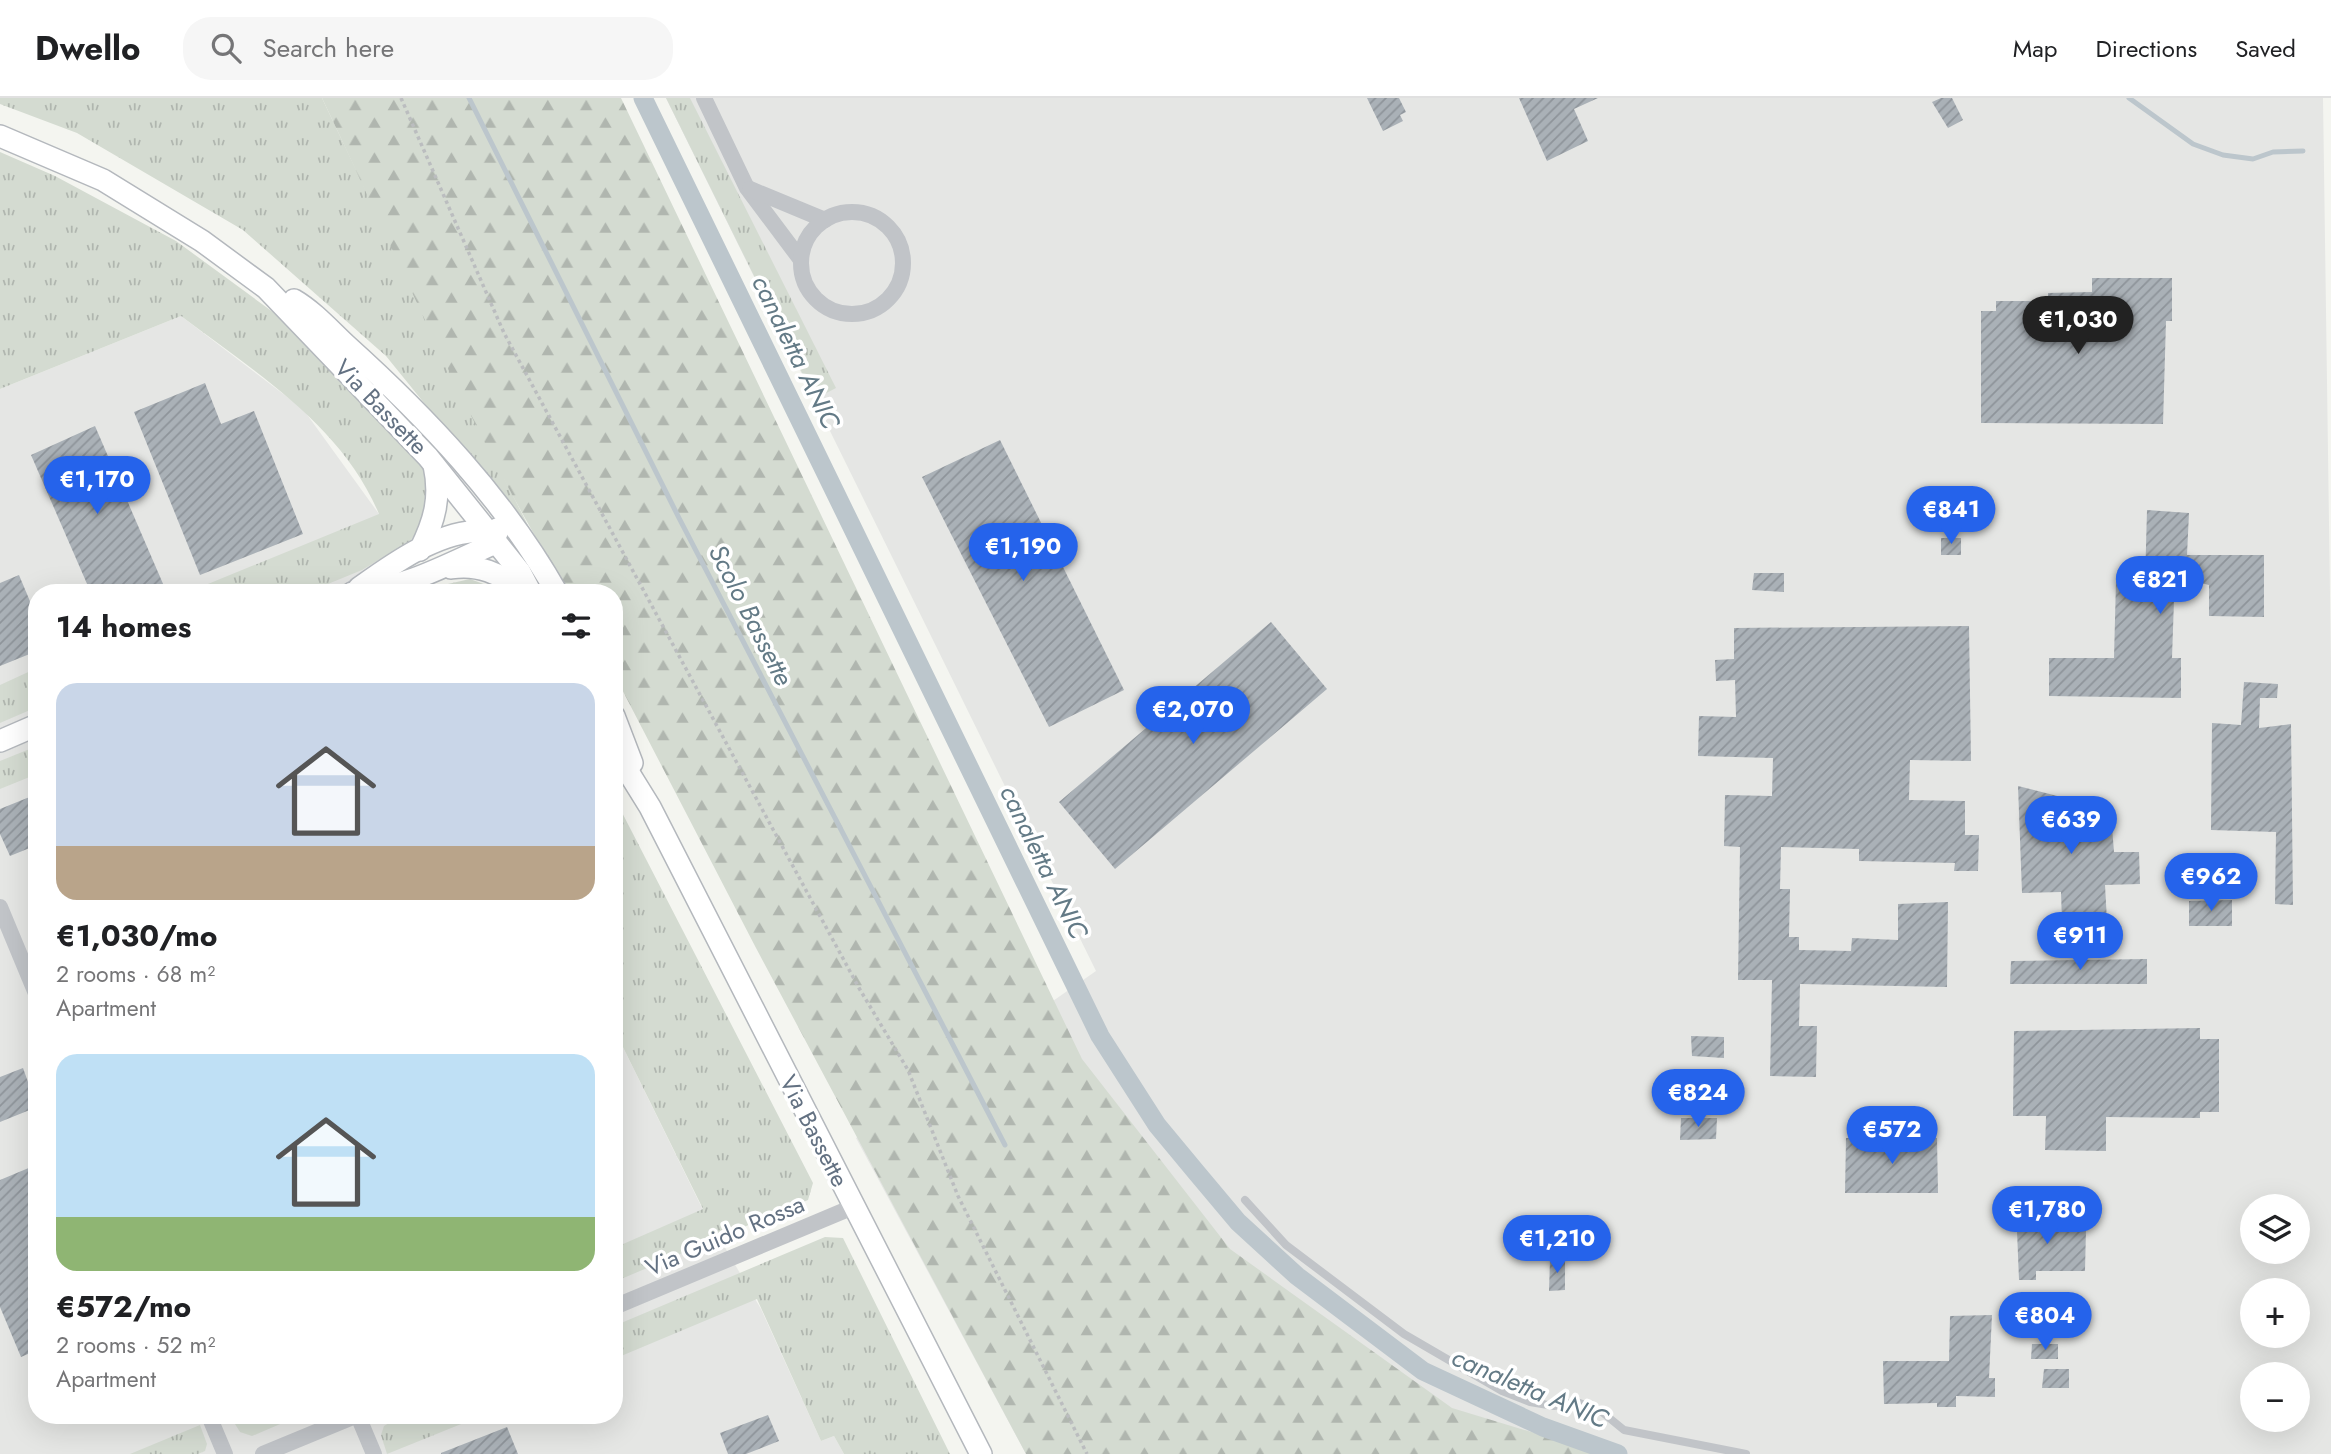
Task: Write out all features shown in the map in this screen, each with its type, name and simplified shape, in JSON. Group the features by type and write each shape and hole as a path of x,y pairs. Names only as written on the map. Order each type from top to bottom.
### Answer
{"main road":[{"name":"Via Bassette","path":"0,136 103,180 202,241 266,288 433,463 520,572 526,584"},
{"name":"Via Bassette","path":"266,288 297,301 406,402 503,511 523,536 552,584"},
{"name":"Via Bassette","path":"366,363 375,388 495,517 493,537"},
{"path":"420,550 437,510 438,487 433,463"},
{"path":"365,584 391,565 455,536 483,530 493,537 435,571"},
{"name":"Via Bassette","path":"493,537 512,543 538,584"},
{"path":"394,584 435,571 477,567 496,574 508,584"},
{"path":"0,741 28,729"},
{"name":"Via Bassette","path":"623,739 650,807"},
{"name":"Via Bassette","path":"623,764 650,807 981,1454"}],"street":[{"path":"704,98 747,188 801,260"},
{"path":"747,188 825,220"},
{"path":"857,212 873,217 887,226 897,239 902,256 902,274 895,290 884,303 868,312 850,315 833,311 819,303 808,291 802,276 801,260 804,244 813,230 825,220 857,212"},
{"path":"0,907 28,974"},
{"name":"Via Guido Rossa","path":"623,1303 853,1207"},
{"path":"212,1424 225,1454"},
{"path":"263,1454 337,1424"},
{"path":"361,1424 374,1454"}],"lane":[{"path":"1245,1200 1286,1245 1404,1334 1502,1391 1530,1402 1554,1406 1577,1402 1602,1412 1624,1430 1746,1454"}],"path":[{"path":"401,98 504,332 859,988 908,1070 958,1196 1087,1454"}],"shaded area":[{"path":"666,98 2323,98 2331,665 2331,1454 1026,1454 856,1138 1096,971"},
{"path":"181,316 303,409 379,514 401,584 28,584 28,1424 623,1424 623,1047 703,1210 761,1309 821,1441 834,1436 844,1454 0,1454 0,389"}],"green space":[{"path":"0,98 322,98 480,431 536,541 386,356 243,230 77,133 0,104"},
{"path":"322,98 621,98 1082,1059 1230,1249 1452,1408 1604,1454 1026,1454 756,948 623,691 623,584 564,584 501,473 439,349"},
{"path":"666,98 690,98 836,388 815,399"},
{"path":"0,152 55,176 176,241 277,315 398,433 425,472 425,522 410,541 362,570 328,584 208,584 379,514 363,482 343,453 320,427 266,380 181,316 0,389"},
{"path":"470,579 484,584 448,584"},
{"path":"28,672 28,711 0,723 0,685"},
{"path":"28,750 28,778 0,789 0,761"},
{"path":"623,814 813,1183 808,1200 623,1278 623,1244 703,1209 623,1047"},
{"path":"825,1237 843,1238 950,1454 844,1454 834,1436 821,1441 757,1299 623,1355 623,1322"},
{"path":"235,1424 280,1424 252,1436 240,1432"},
{"path":"461,1424 387,1454 381,1435 384,1426"},
{"path":"200,1425 207,1444 205,1451 198,1454 130,1454"}],"building":[{"path":"1367,98 1399,98 1406,112 1400,115 1403,121 1383,131"},
{"path":"1519,98 1598,98 1574,109 1588,141 1547,161"},
{"path":"1941,98 1952,98 1963,120 1948,128 1932,102"},
{"path":"2092,278 2172,278 2172,321 2166,321 2163,424 1981,423 1981,311 1996,311 1996,301 2048,301 2048,293 2092,292"},
{"path":"205,383 221,424 254,411 303,534 200,575 134,412"},
{"path":"95,426 163,584 87,584 31,455"},
{"path":"1000,440 1124,690 1049,727 922,477"},
{"path":"2147,510 2189,513 2187,555 2264,555 2264,617 2209,616 2209,585 2180,578 2179,599 2174,600 2172,658 2181,658 2181,698 2049,696 2049,658 2114,658 2116,581 2145,582"},
{"path":"1941,538 1961,538 1961,555 1941,555"},
{"path":"1754,573 1784,573 1784,592 1752,590"},
{"path":"19,575 28,596 28,655 0,666 0,583"},
{"path":"1271,622 1327,689 1115,869 1059,802"},
{"path":"1969,626 1971,761 1910,760 1909,800 1965,801 1965,835 1979,835 1978,871 1954,871 1955,863 1859,861 1859,849 1781,847 1780,889 1790,889 1789,937 1799,937 1799,950 1851,951 1852,938 1898,940 1898,904 1948,902 1947,987 1800,984 1799,1026 1817,1026 1816,1077 1770,1076 1772,980 1738,980 1740,847 1724,846 1725,795 1772,796 1773,758 1698,756 1699,716 1736,717 1735,680 1716,681 1715,660 1734,659 1734,628"},
{"path":"2244,682 2278,684 2277,698 2260,698 2259,728 2291,724 2293,905 2275,904 2276,832 2211,830 2212,723 2241,725"},
{"path":"2018,786 2069,799 2069,816 2111,814 2114,852 2139,852 2140,884 2105,885 2107,921 2062,922 2061,892 2022,893"},
{"path":"28,798 28,849 10,856 0,834 0,809"},
{"path":"2232,900 2232,926 2189,926 2189,901"},
{"path":"2147,959 2147,984 2010,984 2011,961"},
{"path":"2200,1028 2200,1039 2219,1039 2219,1112 2200,1112 2200,1118 2106,1117 2106,1151 2045,1150 2046,1116 2013,1116 2014,1031"},
{"path":"1691,1036 1724,1037 1724,1058 1692,1056"},
{"path":"23,1068 28,1082 28,1111 0,1122 0,1077"},
{"path":"1681,1118 1717,1118 1716,1139 1680,1140"},
{"path":"1846,1138 1937,1138 1938,1193 1845,1193"},
{"path":"28,1168 28,1354 21,1357 0,1307 0,1180"},
{"path":"2016,1206 2043,1206 2043,1230 2086,1229 2085,1271 2036,1271 2036,1280 2019,1280"},
{"path":"1550,1260 1565,1260 1565,1290 1549,1291"},
{"path":"1992,1315 1989,1378 1995,1378 1995,1397 1956,1396 1956,1407 1937,1407 1937,1403 1884,1404 1883,1361 1949,1361 1950,1316"},
{"path":"2032,1344 2058,1344 2058,1359 2031,1359"},
{"path":"2044,1369 2069,1369 2069,1388 2042,1388"},
{"path":"768,1415 779,1441 746,1454 728,1454 720,1433"},
{"path":"507,1427 518,1454 441,1454 441,1453"}],"waterway":[{"name":"Scolo Bassette","path":"469,98 679,518 1005,1145"},
{"name":"canaletta ANIC","path":"643,98 1100,1036 1157,1125 1238,1222 1297,1276 1423,1371 1543,1427 1618,1454"},
{"name":"canaletta ANIC","path":"2129,98 2193,144 2223,155 2253,159 2273,152 2303,151"}]}
